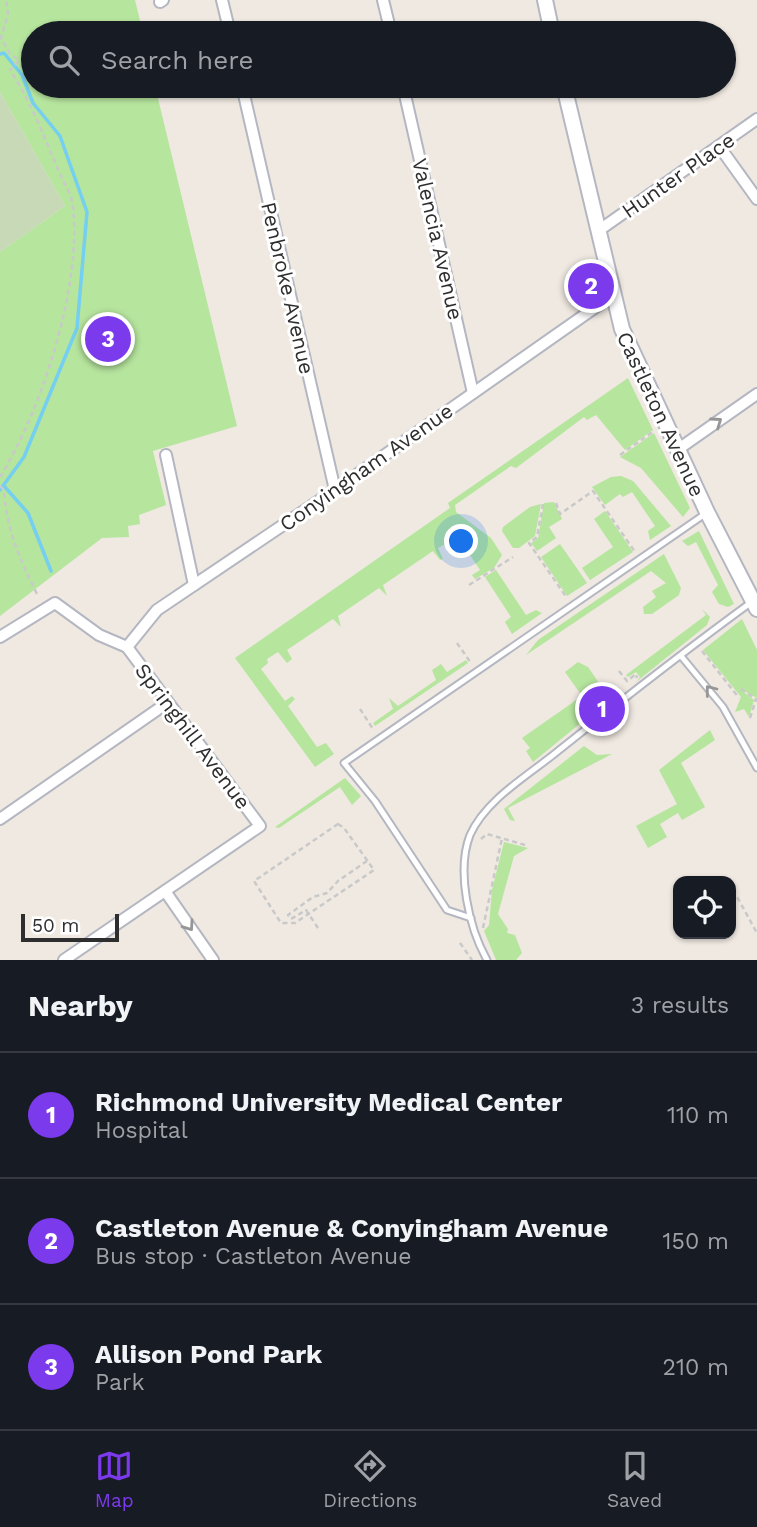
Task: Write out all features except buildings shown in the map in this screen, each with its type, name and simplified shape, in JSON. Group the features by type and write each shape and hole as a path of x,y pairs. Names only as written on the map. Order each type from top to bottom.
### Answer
{"street":[{"path":"222,0 227,21"},
{"path":"383,0 388,21"},
{"path":"545,0 549,21"},
{"name":"Penbroke Avenue","path":"245,98 335,490"},
{"name":"Valencia Avenue","path":"406,98 473,393"},
{"name":"Castleton Avenue","path":"568,98 622,329 707,512 756,602"},
{"name":"Hunter Place","path":"598,230 757,119"},
{"path":"719,146 757,199"},
{"name":"Conyingham Avenue","path":"127,647 157,610 335,490 612,295"},
{"path":"677,450 757,394"},
{"path":"166,454 194,585"},
{"name":"Springhill Avenue","path":"0,637 55,603 99,635 127,647 260,826 165,891"},
{"path":"0,819 167,703"},
{"path":"66,960 165,891 213,960"}],"lane":[{"path":"471,918 447,910 375,801 344,763 707,512"},
{"path":"487,960 471,918 466,885 466,855 471,835 482,815 681,656 756,602"},
{"path":"681,656 735,727 757,768"}],"path":[{"path":"6,0 8,14 1,37 10,54 19,60 10,70 21,89"},
{"path":"0,477 26,428 50,364 69,300 74,239 73,203 36,114 27,98"},
{"path":"620,456 654,431"},
{"path":"0,486 4,490 9,527 18,558 37,594"},
{"path":"556,503 560,514 593,491 635,552"},
{"path":"542,504 537,537 529,543 567,598"},
{"path":"469,585 513,557"},
{"path":"457,643 471,663"},
{"path":"701,650 739,698"},
{"path":"619,671 627,681 636,674 638,677 631,682"},
{"path":"741,689 757,700 750,718"},
{"path":"360,709 373,729"},
{"path":"336,824 344,828 367,861 374,870 291,925 281,923 254,881 336,824"},
{"path":"481,839 487,834 525,845"},
{"path":"483,928 502,838"},
{"path":"318,928 306,910 291,919 288,915 313,897 327,893 338,881 367,861"},
{"path":"327,893 331,899"},
{"path":"736,895 757,933"},
{"path":"460,943 472,960"}],"green space":[{"path":"0,0 135,0 140,21 21,21 21,98 158,98 237,426 153,451 166,505 139,515 140,524 128,526 129,537 102,538 0,616 0,252 65,206 0,92"},
{"path":"0,92 65,206 0,252"},
{"path":"628,378 653,430 625,450 596,415 587,420 584,417 516,468 511,466 455,505 456,512 491,538 502,555 494,568 475,579 472,575 480,570 462,543 453,547 449,542 438,548 443,559 440,560 433,551 383,585 387,596 379,588 338,616 341,627 333,619 287,650 292,659 287,663 278,652 267,659 268,663 261,669 285,701 292,696 295,699 288,706 317,747 326,743 334,754 315,767 235,658 450,508 448,503"},
{"path":"654,433 690,508 683,517 641,468 620,457"},
{"path":"621,476 633,481 671,526 650,540 648,531 655,526 632,492 623,497 620,494 605,505 592,487 611,477"},
{"path":"554,502 562,519 549,527 556,538 537,551 531,543 538,538 544,503"},
{"path":"541,504 535,536 519,548 513,548 502,531 503,527 530,507"},
{"path":"605,511 633,552 590,580 582,568 613,547 594,519"},
{"path":"699,531 734,604 728,607 719,604 712,592 718,585 696,542 688,546 682,541"},
{"path":"560,544 587,583 567,596 541,557"},
{"path":"664,554 681,588 679,595 652,614 644,614 643,607 656,597 652,591 666,583 651,571 526,655 538,640"},
{"path":"496,570 526,615 536,610 542,613 512,634 505,622 511,617 485,577"},
{"path":"702,609 710,617 707,625 636,682 640,677 636,672 628,677 626,675 706,615"},
{"path":"742,619 757,650 757,698 740,689 754,700 749,717 744,709 735,712 741,697 703,650"},
{"path":"466,660 468,663 375,726 373,723 393,709 389,698 398,706 436,680 432,670 441,664 447,672"},
{"path":"578,662 588,667 610,699 533,762 526,751 530,748 522,738 582,696 565,672"},
{"path":"710,730 715,740 681,763 705,807 682,820 678,813 660,824 667,837 648,848 636,826 677,804 659,770"},
{"path":"584,746 597,755 612,754 508,808 515,821 510,820 504,809"},
{"path":"345,778 361,796 352,805 340,787 279,828 275,827"},
{"path":"504,842 528,848 514,856 498,914 508,929 507,933 515,935 522,953 516,960 496,960 484,931 489,925 492,890"}],"waterway":[{"path":"0,54 4,53 21,74"},
{"path":"0,490 24,457 77,328 87,212 60,136 31,98"},
{"path":"4,486 28,513 51,571"}],"place":[{"name":"Castleton Avenue & Conyingham Avenue","path":"591,286"},
{"name":"Allison Pond Park","path":"108,339"},
{"name":"Richmond University Medical Center","path":"602,709"}]}
